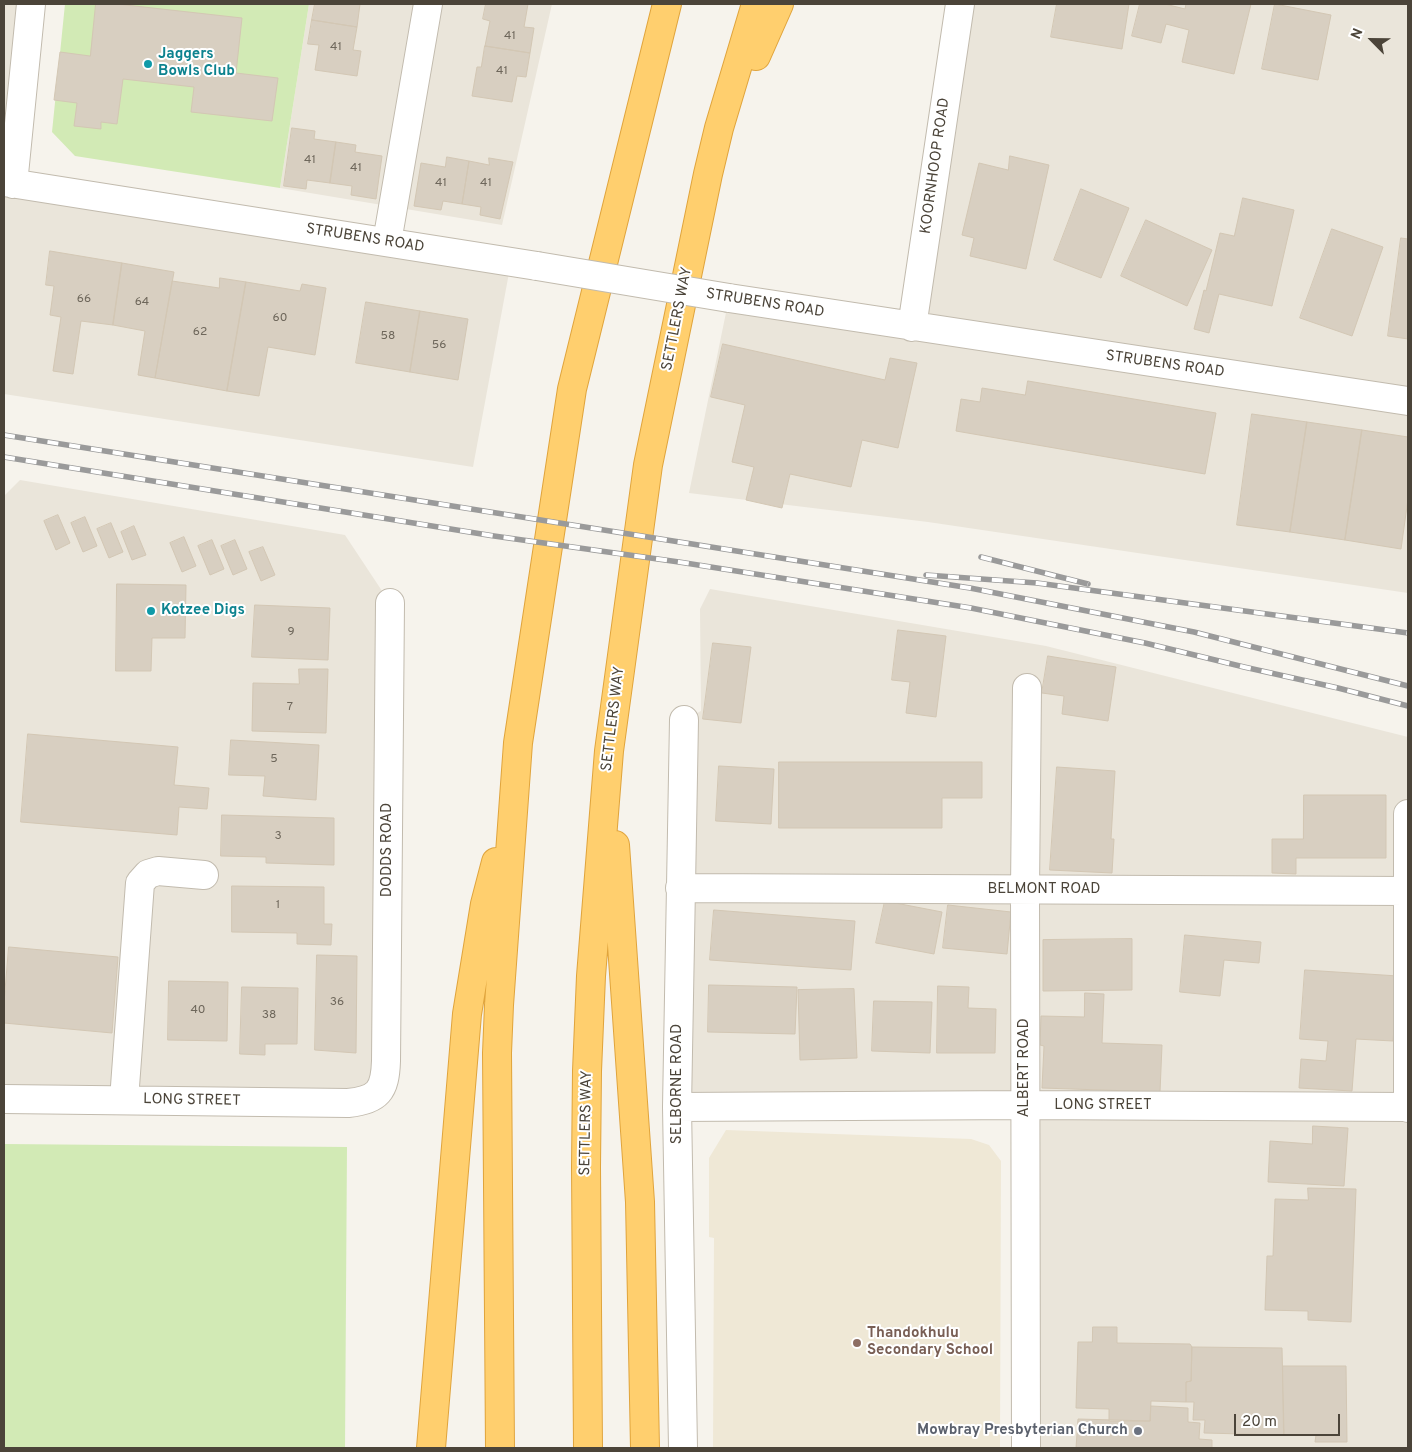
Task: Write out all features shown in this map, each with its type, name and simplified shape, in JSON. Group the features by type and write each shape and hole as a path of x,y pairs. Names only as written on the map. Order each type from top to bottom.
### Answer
{"highway":[{"name":"SETTLERS WAY","path":"588,1448 587,1071 591,976 609,751 648,465 714,151 756,4"},
{"path":"714,151 779,4"},
{"path":"500,1448 497,1053 518,743 572,389 664,9"},
{"path":"609,751 640,1202 645,1448"},
{"path":"431,1448 467,1014 485,904 513,798"}],"street":[{"path":"8,183 31,4"},
{"path":"387,242 428,4"},
{"name":"KOORNHOOP ROAD","path":"912,327 960,4"},
{"name":"STRUBENS ROAD","path":"8,183 912,327 1408,401"},
{"name":"DODDS ROAD","path":"377,1094 386,1079 390,603"},
{"name":"ALBERT ROAD","path":"1026,1448 1025,890 1027,688"},
{"name":"SELBORNE ROAD","path":"682,1448 678,1107 684,720"},
{"path":"1408,814 1408,1108"},
{"path":"124,1100 140,884 148,874 158,871 204,875"},
{"name":"BELMONT ROAD","path":"680,888 1408,891"},
{"name":"LONG STREET","path":"4,1099 348,1104 365,1102 377,1094"},
{"name":"LONG STREET","path":"678,1107 1026,1105 1408,1108"}],"shaded area":[{"path":"4,4 31,4 13,184 511,262 473,467 4,394"},
{"path":"309,4 552,4 502,225 280,188"},
{"path":"960,4 1408,4 1408,593 928,522 689,493 729,298 912,327"},
{"path":"20,480 345,535 390,603 377,1094 4,1099 4,496"},
{"path":"710,589 1046,646 1408,737 1408,1448 1026,1448 1025,1105 677,1107 684,720 701,711 700,609"},
{"name":"Thandokhulu Secondary School","path":"726,1130 971,1139 989,1145 1001,1161 1000,1448 713,1448 714,1238 709,1237 709,1158"}],"green space":[{"path":"65,4 309,4 280,188 75,156 52,132"},
{"path":"4,1144 347,1147 345,1448 4,1448"}],"building":[{"name":"Jaggers Bowls Club","path":"96,4 117,4 242,18 236,73 278,78 272,121 191,112 194,87 123,79 117,124 101,122 101,129 74,126 77,103 54,100 60,52 90,56"},
{"path":"315,4 360,4 357,27 312,20"},
{"path":"486,4 528,4 524,27 534,28 530,53 485,46 490,21 483,19"},
{"path":"1057,4 1129,4 1122,49 1051,37"},
{"path":"1140,4 1165,4 1185,9 1186,4 1251,4 1234,74 1182,62 1189,30 1166,24 1161,43 1132,36"},
{"path":"1275,4 1331,15 1318,80 1262,69"},
{"path":"312,20 357,27 353,50 361,51 357,76 315,70 319,45 308,44"},
{"path":"485,46 530,53 526,77 517,76 512,102 472,96 477,67 481,67"},
{"path":"292,128 315,131 314,139 336,142 330,183 307,180 306,189 284,186"},
{"path":"336,142 356,145 355,152 382,156 376,199 351,195 352,186 330,183"},
{"path":"1010,156 1049,165 1026,269 970,256 974,238 962,235 979,163 1008,170"},
{"path":"447,157 469,161 462,204 443,201 441,210 414,206 421,163 445,167"},
{"path":"489,158 513,162 500,219 480,215 481,207 462,204 469,161 489,165"},
{"path":"1081,189 1129,208 1101,278 1054,260"},
{"path":"1243,198 1294,210 1272,306 1219,294 1209,333 1194,329 1204,290 1206,291 1220,233 1234,236"},
{"path":"1146,220 1212,250 1187,306 1121,276"},
{"path":"1332,229 1383,247 1352,336 1300,318"},
{"path":"1401,238 1408,239 1408,339 1388,336"},
{"path":"50,251 122,263 113,325 81,321 73,374 53,371 61,317 50,315 54,286 46,285"},
{"path":"122,263 174,272 155,378 138,375 145,331 113,325"},
{"path":"220,278 246,282 227,391 155,378 172,281 219,288"},
{"path":"246,282 300,291 302,284 326,288 315,355 268,347 259,396 227,391"},
{"path":"366,302 420,311 410,372 356,363"},
{"path":"420,311 468,319 458,380 410,372"},
{"path":"723,344 885,380 890,358 917,363 898,448 862,440 851,487 790,474 782,508 746,500 754,467 732,462 745,405 711,397"},
{"path":"1028,381 1216,413 1205,474 956,431 961,399 980,402 982,388 1025,395"},
{"path":"1252,414 1307,422 1290,532 1237,525"},
{"path":"1307,422 1362,430 1345,540 1290,532"},
{"path":"1362,430 1408,437 1408,499 1401,549 1345,540"},
{"path":"58,515 70,543 56,550 44,521"},
{"path":"85,517 97,546 83,552 71,523"},
{"path":"111,523 123,552 109,558 97,529"},
{"path":"134,526 146,555 132,560 121,532"},
{"path":"184,537 196,566 182,572 170,543"},
{"path":"212,540 224,569 210,575 198,546"},
{"path":"235,540 247,569 233,575 221,546"},
{"path":"263,547 275,575 261,581 249,552"},
{"name":"Kotzee Digs","path":"117,584 186,585 185,638 152,638 151,671 116,671"},
{"path":"255,605 330,608 328,660 252,657"},
{"path":"898,630 946,636 936,717 906,713 910,682 892,680"},
{"path":"713,643 751,647 741,723 703,719"},
{"path":"1048,656 1116,667 1108,721 1062,714 1064,696 1042,693"},
{"path":"299,669 328,669 326,733 252,731 253,683 299,684"},
{"path":"28,734 178,747 174,785 209,788 207,809 179,807 177,835 21,822"},
{"path":"231,740 319,745 316,800 263,796 265,776 229,775"},
{"path":"779,762 982,762 982,798 942,798 942,828 779,828"},
{"path":"719,766 774,769 771,824 716,821"},
{"path":"1057,767 1115,771 1111,839 1114,839 1112,873 1050,870"},
{"path":"1304,795 1386,795 1386,858 1296,858 1296,874 1272,873 1272,839 1303,839"},
{"path":"222,815 334,818 334,865 266,863 266,857 221,856"},
{"path":"232,886 324,887 324,924 332,924 331,945 297,944 297,933 232,932"},
{"path":"885,901 942,912 934,954 876,943"},
{"path":"948,905 1011,912 1007,954 943,948"},
{"path":"714,910 855,921 851,970 710,960"},
{"path":"1185,935 1261,942 1259,963 1224,960 1220,996 1180,992"},
{"path":"1132,939 1132,990 1043,991 1043,940"},
{"path":"9,947 118,957 112,1033 4,1023"},
{"path":"317,955 357,956 356,1053 315,1050"},
{"path":"1305,970 1398,976 1393,1041 1356,1039 1352,1091 1299,1088 1301,1059 1326,1061 1328,1041 1300,1039"},
{"path":"169,981 228,982 227,1041 168,1040"},
{"path":"709,985 797,987 795,1034 708,1032"},
{"path":"938,986 969,987 968,1008 996,1009 995,1053 937,1053"},
{"path":"242,987 298,988 297,1044 265,1044 265,1055 240,1054"},
{"path":"854,989 857,1058 800,1060 798,990"},
{"path":"1085,993 1104,994 1102,1043 1162,1045 1160,1092 1042,1088 1044,1046 1040,1045 1041,1016 1084,1017"},
{"path":"874,1001 932,1002 930,1053 872,1051"},
{"path":"1313,1126 1348,1128 1344,1186 1268,1182 1270,1141 1312,1144"},
{"path":"1308,1188 1356,1189 1351,1322 1308,1320 1308,1311 1265,1310 1267,1256 1273,1256 1275,1199 1308,1200"},
{"path":"1093,1327 1117,1327 1117,1343 1190,1344 1192,1347 1191,1381 1186,1382 1186,1402 1151,1401 1150,1421 1109,1421 1109,1409 1076,1408 1078,1342 1092,1342"},
{"path":"1192,1347 1282,1348 1284,1435 1204,1433 1205,1420 1193,1420 1194,1402 1186,1402 1186,1382 1191,1381"},
{"path":"1283,1366 1346,1366 1347,1442 1315,1442 1316,1435 1284,1435"},
{"name":"Mowbray Presbyterian Church","path":"1151,1406 1188,1408 1188,1422 1200,1423 1199,1439 1212,1440 1212,1448 1076,1448 1078,1419 1150,1421"}],"railway":[{"path":"4,435 970,588 1194,632 1408,686"},
{"path":"4,457 494,536 679,562 971,608 1145,643 1408,706"},
{"path":"981,557 1088,584"},
{"path":"926,575 1037,583 1408,633"}],"place":[{"name":"Jaggers Bowls Club","path":"148,64"},
{"name":"Kotzee Digs","path":"151,611"},
{"name":"Thandokhulu Secondary School","path":"857,1343"},
{"name":"Mowbray Presbyterian Church","path":"1138,1431"}]}
